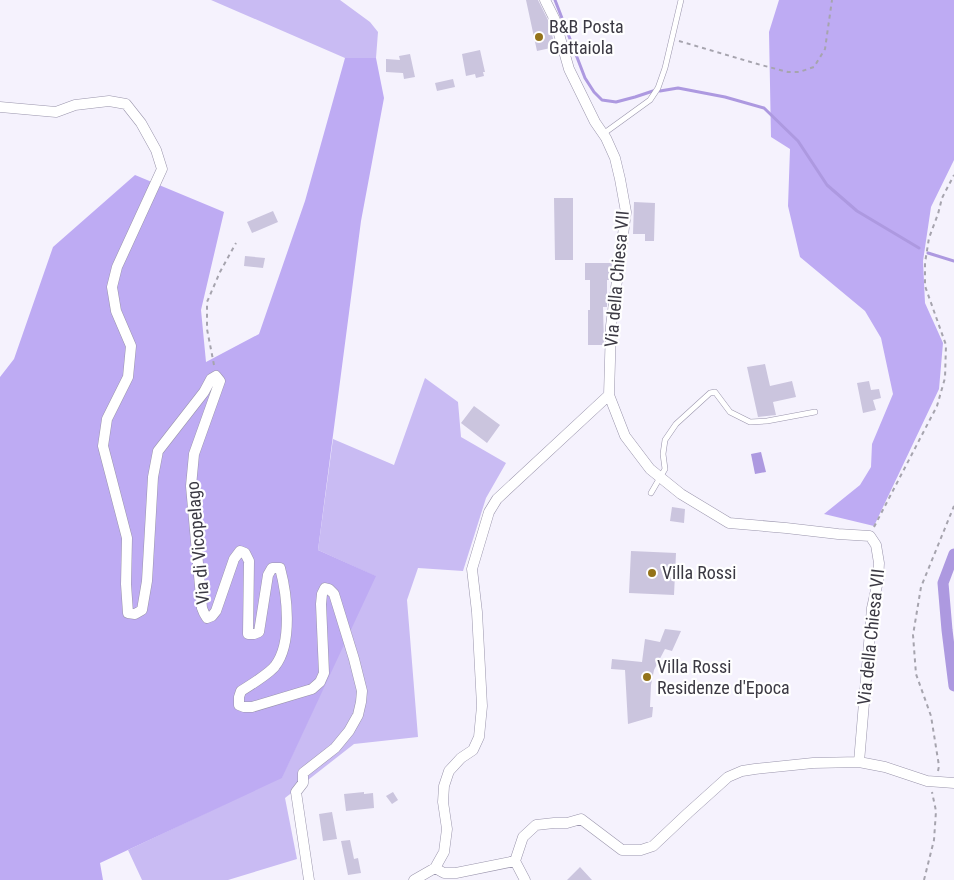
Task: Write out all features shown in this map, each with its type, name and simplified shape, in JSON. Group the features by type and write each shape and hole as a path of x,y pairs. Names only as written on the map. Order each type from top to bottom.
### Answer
{"street":[{"name":"Via della Chiesa VII","path":"545,0 555,20 569,69 615,158 620,179 626,212 611,326 609,395 625,436 650,469 681,494 729,523 870,536 876,545 879,563 878,581 872,608 859,762"},
{"path":"0,107 56,112 75,105 109,101 126,104 141,123 156,150 162,169 117,267 112,287 116,311 131,346 128,377 108,420 103,446 127,538 126,584 128,613 135,614 142,610 146,591 153,477 158,451 204,392 211,379"},
{"name":"Via di Vicopelago","path":"211,379 216,376 220,381 194,454 191,486 204,613 207,618 216,611 234,559 240,551 245,553 249,561 248,634 259,632 268,575 272,568 280,568 284,583 287,620 281,656 274,668 241,692 239,705 252,707 312,688 320,682 324,673 321,604 325,588 334,594 362,690 358,715 349,731 335,748 304,773 303,784 296,792 309,880"},
{"path":"414,880 435,868 444,852 447,829 443,802 444,786 449,771 460,758 473,750 479,737 482,706 477,612 472,569 490,512 497,499 609,395"},
{"path":"525,880 515,861 523,837 536,825 567,823 581,819 622,850 641,850 654,846 728,777 742,771 813,764 859,762 885,767 933,782 954,783"},
{"path":"435,868 444,873 456,873 515,861"}],"lane":[{"path":"603,134 650,100 658,88 665,68 681,0"},
{"path":"651,493 665,469 663,454 665,440 676,424 710,393 715,392 730,412 750,422 767,421 815,412"}],"path":[{"path":"672,39 788,72 800,72 814,67 825,49 832,0"},
{"path":"870,536 937,406 946,378 946,345 925,286 925,263 929,238 942,198 954,175"},
{"path":"211,379 214,367 207,329 207,302 220,272 236,243"},
{"path":"924,880 934,840 936,811 932,793 933,782 939,766 931,716 916,674 913,636 921,587 954,506"}],"shaded area":[{"path":"211,0 340,0 370,22 378,32 376,58 345,58"},
{"path":"779,0 954,0 954,160 931,207 923,261 925,303 943,343 939,389 874,526 824,514 860,485 871,467 872,444 893,394 881,338 865,311 800,257 788,206 790,149 771,137 769,32"},
{"path":"345,58 376,58 384,98 361,221 318,550 376,576 282,778 100,863 103,880 0,880 0,377 14,359 53,247 135,175 224,212 201,310 206,362 259,334 305,201"},
{"path":"425,378 458,402 461,437 506,463 486,498 463,571 418,568 407,600 418,737 354,744 285,798 297,859 228,880 142,880 128,850 282,777 375,576 318,550 333,439 394,465"},
{"path":"761,452 766,472 755,474 751,454"}],"building":[{"path":"526,0 538,0 549,22 555,47 537,51"},
{"path":"480,50 485,72 483,72 484,76 476,78 475,74 466,76 462,54"},
{"path":"410,54 415,77 404,79 403,73 386,72 386,59 400,60 399,56"},
{"path":"453,79 455,87 437,91 435,83"},
{"path":"554,198 573,198 573,260 555,260"},
{"path":"634,202 655,203 654,241 645,241 645,234 633,234"},
{"path":"273,211 278,222 252,233 247,222"},
{"path":"245,256 265,258 263,268 244,266"},
{"path":"585,263 612,263 610,280 607,280 607,307 603,307 604,345 588,345 590,280 585,280"},
{"path":"765,364 770,386 792,381 796,397 773,402 776,415 758,417 747,367"},
{"path":"869,381 871,390 879,389 881,398 873,400 876,410 863,413 857,383"},
{"path":"474,406 500,425 487,443 461,423"},
{"path":"672,507 685,509 684,523 670,521"},
{"name":"Villa Rossi","path":"631,551 676,553 674,595 629,593"},
{"name":"Villa Rossi Residenze d'Epoca","path":"665,629 681,631 672,651 665,649 654,670 650,707 653,707 652,717 628,724 625,670 611,669 612,659 642,662 645,639 660,642"},
{"path":"364,792 364,794 373,793 374,808 346,811 344,794"},
{"path":"393,792 398,800 392,804 386,796"},
{"path":"332,812 337,839 323,841 319,814"},
{"path":"350,840 354,859 358,858 361,873 348,875 341,841"},
{"path":"580,867 592,880 567,880"}],"waterway":[{"path":"555,0 585,78 602,100 616,102 653,91"},
{"path":"660,91 678,88 725,97 764,108 798,141 827,185 857,211 919,248"},
{"path":"928,253 954,261"},
{"path":"954,554 943,583 954,686"}],"place":[{"name":"B&B Posta Gattaiola","path":"539,37"},
{"name":"Villa Rossi","path":"652,573"},
{"name":"Villa Rossi Residenze d'Epoca","path":"647,677"}]}
